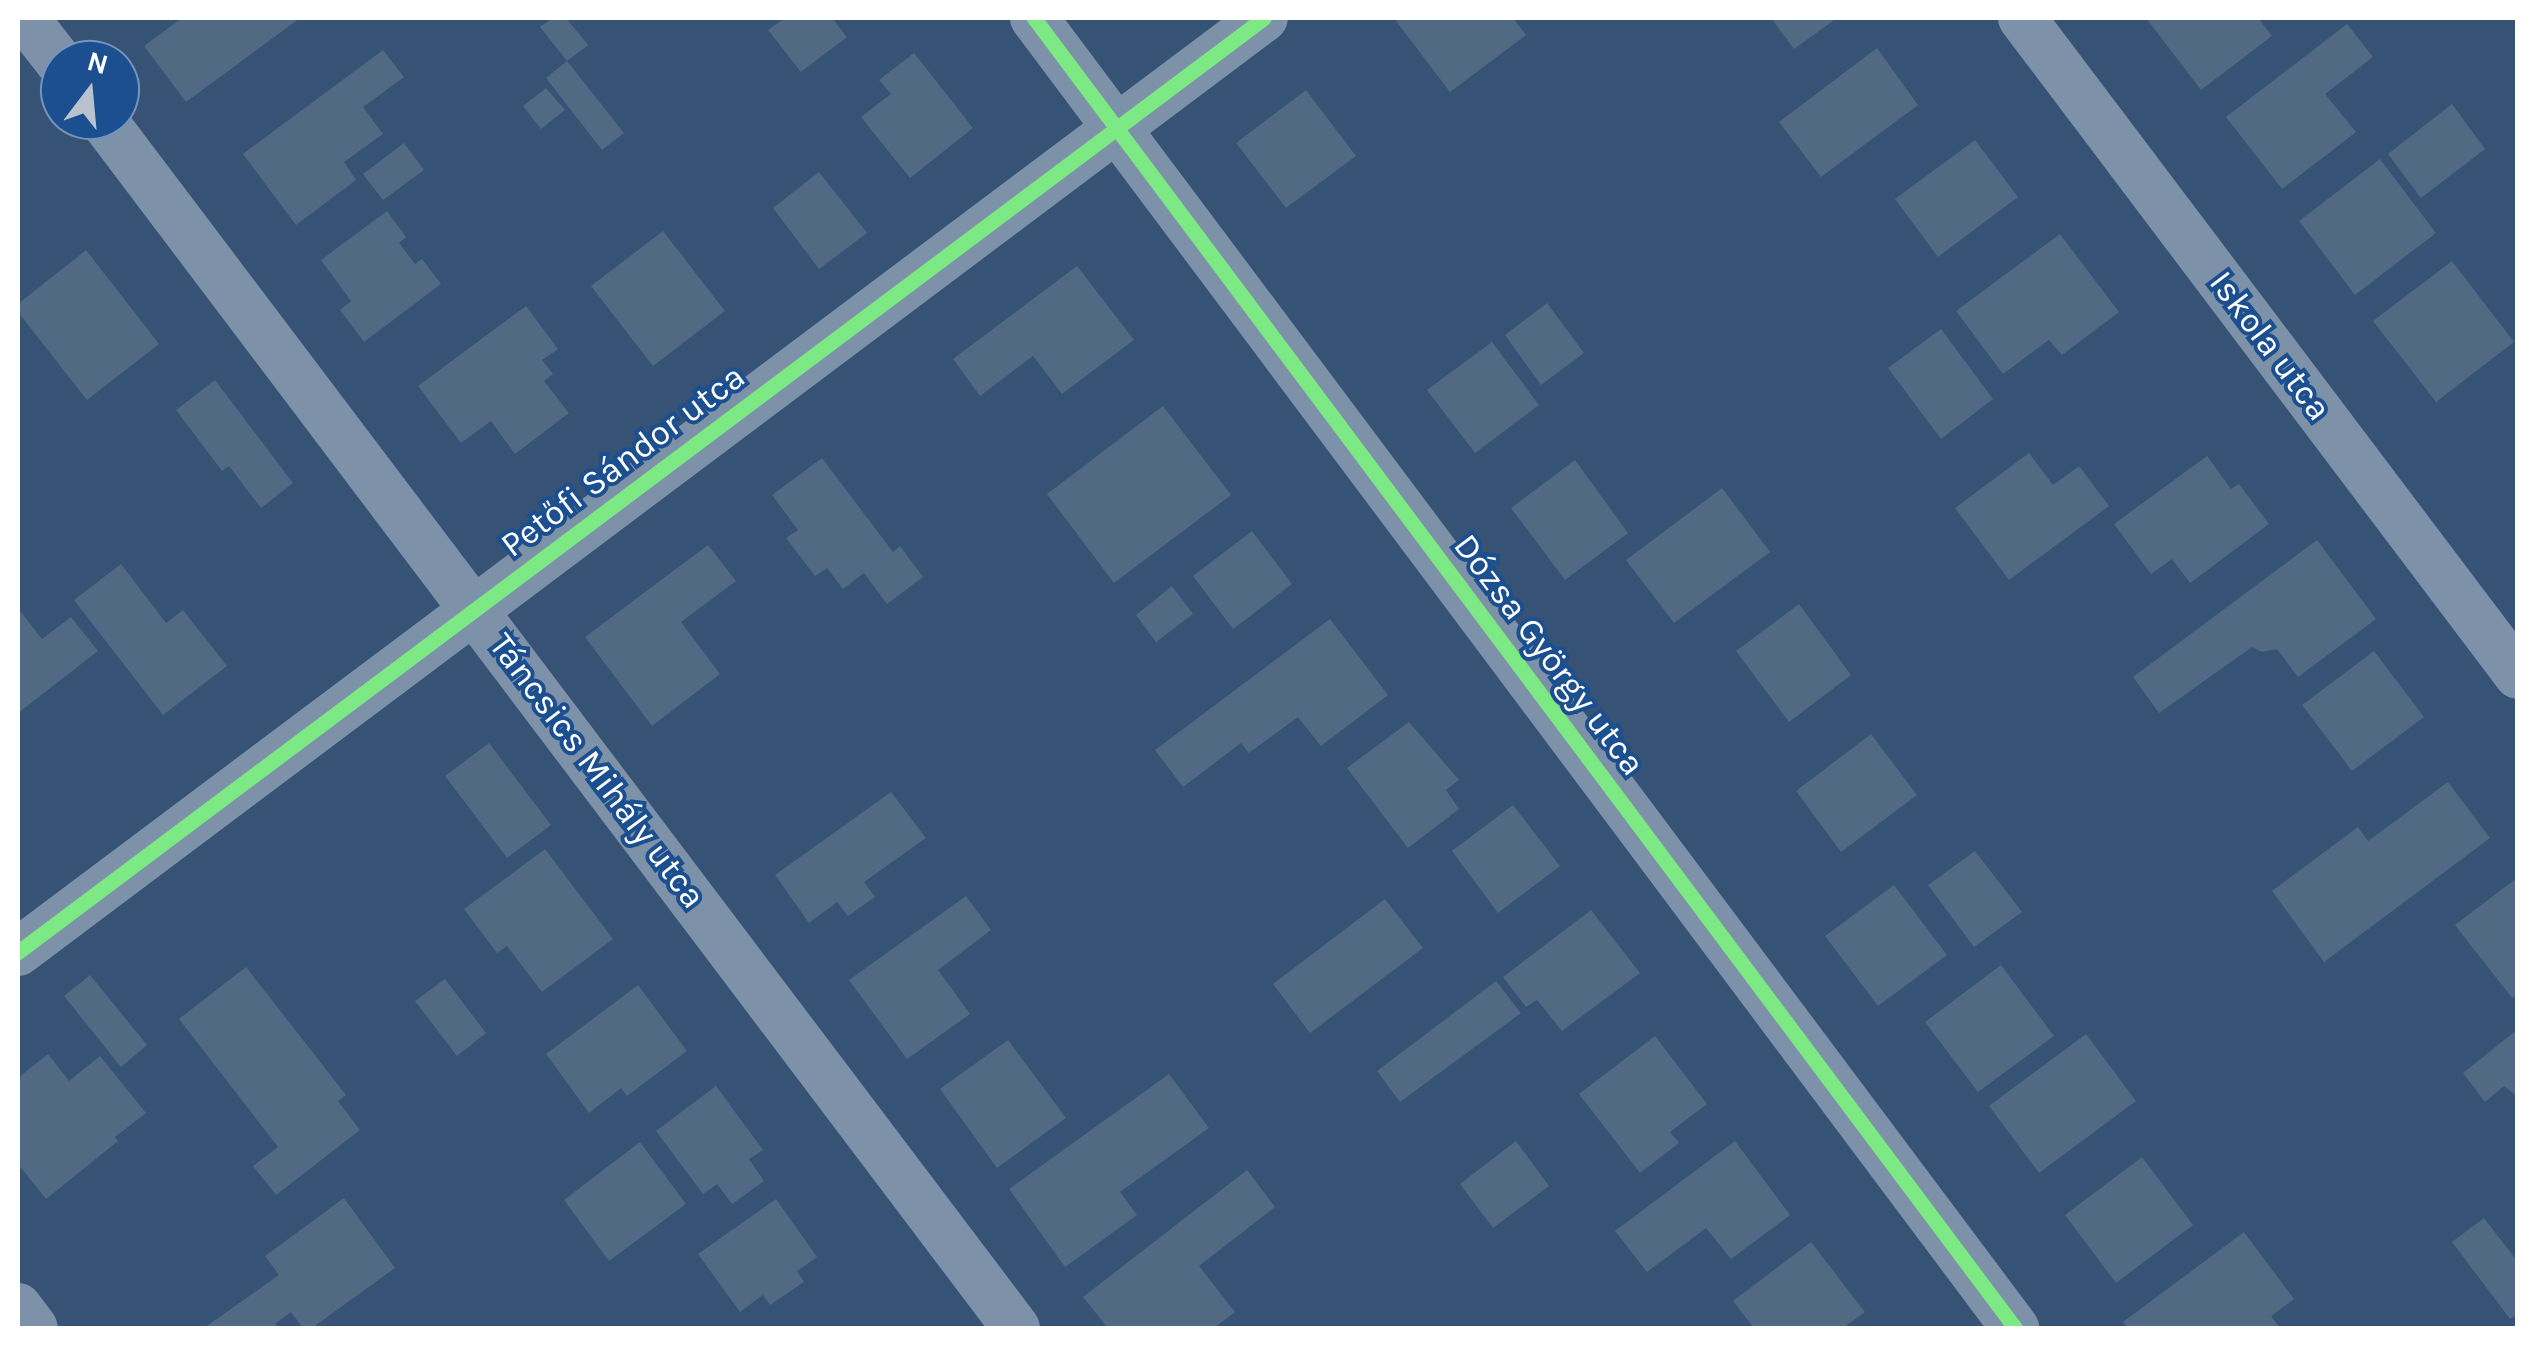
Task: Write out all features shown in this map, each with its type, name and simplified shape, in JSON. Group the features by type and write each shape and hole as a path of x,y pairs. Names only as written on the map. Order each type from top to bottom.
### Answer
{"street":[{"path":"25,18 42,40"},
{"name":"Dózsa György utca","path":"1034,18 2015,1328"},
{"name":"Petőfi Sándor utca","path":"18,952 1264,18"},
{"name":"Iskola utca","path":"2022,18 2518,675"},
{"name":"Táncsics Mihály utca","path":"118,140 1016,1328"},
{"path":"18,1306 34,1328"}],"building":[{"path":"182,18 300,18 186,102 144,46"},
{"path":"553,18 566,18 588,45 567,61 540,27"},
{"path":"785,18 832,18 847,37 801,72 768,30"},
{"path":"1513,18 1526,35 1450,92 1396,21"},
{"path":"1771,18 1837,18 1794,49"},
{"path":"2146,18 2258,18 2272,36 2201,90"},
{"path":"2347,24 2373,57 2325,94 2356,132 2282,189 2226,117"},
{"path":"1877,48 1918,105 1821,177 1779,122"},
{"path":"383,50 404,77 363,107 383,134 344,162 356,180 296,225 243,154"},
{"path":"914,53 973,128 910,178 861,117 891,94 879,80"},
{"path":"567,61 624,133 602,150 546,78"},
{"path":"546,88 565,110 541,129 523,106"},
{"path":"1306,90 1356,156 1286,208 1236,143"},
{"path":"2452,104 2485,149 2421,198 2388,154"},
{"path":"1975,140 2018,197 1938,257 1895,199"},
{"path":"404,143 424,170 383,200 363,174"},
{"path":"2380,159 2436,233 2355,295 2299,221"},
{"path":"819,172 867,233 819,269 773,208"},
{"path":"387,211 406,237 399,243 415,264 422,259 441,284 364,342 340,310 351,301 321,260"},
{"path":"663,231 725,311 653,366 591,286"},
{"path":"2060,234 2119,312 2062,355 2049,340 2003,374 1956,311"},
{"path":"86,250 159,344 87,400 18,312 18,304"},
{"path":"2452,261 2514,342 2436,402 2373,321"},
{"path":"1077,266 1134,340 1062,394 1033,356 980,396 953,359"},
{"path":"1547,303 1584,353 1541,385 1505,335"},
{"path":"526,306 558,349 542,360 553,374 544,381 569,413 515,454 491,421 461,443 418,386"},
{"path":"1941,329 1993,399 1941,439 1888,368"},
{"path":"1492,342 1539,405 1475,453 1427,390"},
{"path":"215,380 293,483 261,508 229,466 222,471 176,410"},
{"path":"1163,406 1231,495 1114,583 1047,494"},
{"path":"2029,453 2053,485 2079,466 2109,506 2009,580 1955,508"},
{"path":"2207,456 2231,489 2239,484 2269,524 2190,583 2172,559 2151,574 2114,524"},
{"path":"822,458 893,552 900,546 923,577 887,604 864,573 843,589 827,568 815,576 786,538 798,530 772,495"},
{"path":"1575,460 1628,533 1565,580 1511,508"},
{"path":"1722,488 1770,552 1674,623 1626,560"},
{"path":"1252,531 1292,584 1233,629 1193,576"},
{"path":"2317,540 2376,619 2298,677 2277,649 2262,652 2252,647 2159,713 2133,677"},
{"path":"708,545 736,581 681,622 720,674 652,726 585,637"},
{"path":"121,564 166,623 183,610 227,666 163,715 74,600"},
{"path":"1172,586 1193,614 1156,642 1136,615"},
{"path":"1799,604 1851,675 1789,722 1736,651"},
{"path":"18,608 42,639 71,617 98,651 18,713"},
{"path":"1330,619 1388,695 1321,746 1298,717 1249,753 1241,743 1183,787 1155,750"},
{"path":"2374,651 2424,717 2352,771 2302,705"},
{"path":"1409,722 1459,780 1446,790 1459,809 1408,848 1347,768"},
{"path":"1871,734 1917,795 1841,852 1796,791"},
{"path":"489,743 551,825 507,858 445,776"},
{"path":"2448,782 2490,838 2324,962 2272,891 2358,827 2368,841"},
{"path":"891,792 926,838 864,882 875,897 848,916 837,902 809,923 775,875"},
{"path":"1513,805 1560,866 1498,913 1452,851"},
{"path":"545,849 613,939 542,992 507,946 497,953 464,909"},
{"path":"1975,851 2022,912 1974,947 1928,885"},
{"path":"2518,877 2518,994 2512,998 2455,925"},
{"path":"1894,885 1947,955 1878,1006 1825,936"},
{"path":"966,896 991,930 938,970 970,1014 907,1059 849,980"},
{"path":"1385,899 1423,948 1310,1033 1273,984"},
{"path":"1591,910 1640,973 1562,1031 1537,1000 1526,1007 1503,977"},
{"path":"2001,965 2054,1036 1978,1092 1925,1022"},
{"path":"246,967 346,1095 338,1101 360,1130 276,1195 253,1166 278,1147 179,1019"},
{"path":"90,975 147,1045 121,1067 64,996"},
{"path":"445,979 486,1033 457,1056 415,1001"},
{"path":"1496,981 1521,1013 1400,1102 1377,1071"},
{"path":"638,985 687,1051 627,1096 621,1088 589,1113 546,1054"},
{"path":"2518,1029 2518,1097 2504,1086 2485,1102 2463,1073"},
{"path":"2086,1034 2136,1101 2039,1173 1989,1106"},
{"path":"1655,1036 1707,1104 1670,1132 1679,1143 1640,1173 1579,1094"},
{"path":"1008,1040 1066,1118 997,1168 940,1089"},
{"path":"48,1054 69,1081 100,1056 146,1113 46,1199 18,1164 18,1078"},
{"path":"1169,1074 1209,1128 1120,1192 1137,1215 1065,1267 1009,1189"},
{"path":"716,1086 763,1150 749,1159 764,1181 732,1204 717,1184 703,1194 656,1131"},
{"path":"1516,1141 1549,1186 1493,1228 1460,1184"},
{"path":"1735,1141 1790,1215 1731,1259 1706,1228 1647,1272 1615,1231"},
{"path":"640,1142 686,1204 609,1261 564,1200"},
{"path":"2142,1157 2193,1225 2116,1283 2065,1215"},
{"path":"1247,1170 1275,1207 1199,1266 1235,1312 1214,1328 1108,1328 1083,1297"},
{"path":"344,1198 395,1268 312,1328 303,1328 291,1312 275,1324 279,1328 204,1328 279,1275 265,1256"},
{"path":"776,1199 817,1257 797,1271 804,1282 770,1305 763,1295 740,1312 698,1254"},
{"path":"2484,1218 2518,1262 2518,1313 2510,1319 2452,1242"},
{"path":"2244,1232 2294,1299 2271,1316 2280,1328 2128,1328 2123,1322"},
{"path":"1811,1242 1865,1312 1843,1328 1754,1328 1733,1301"}],"cycle path":[{"path":"1034,18 2015,1328"},
{"path":"18,952 1264,18"}]}
